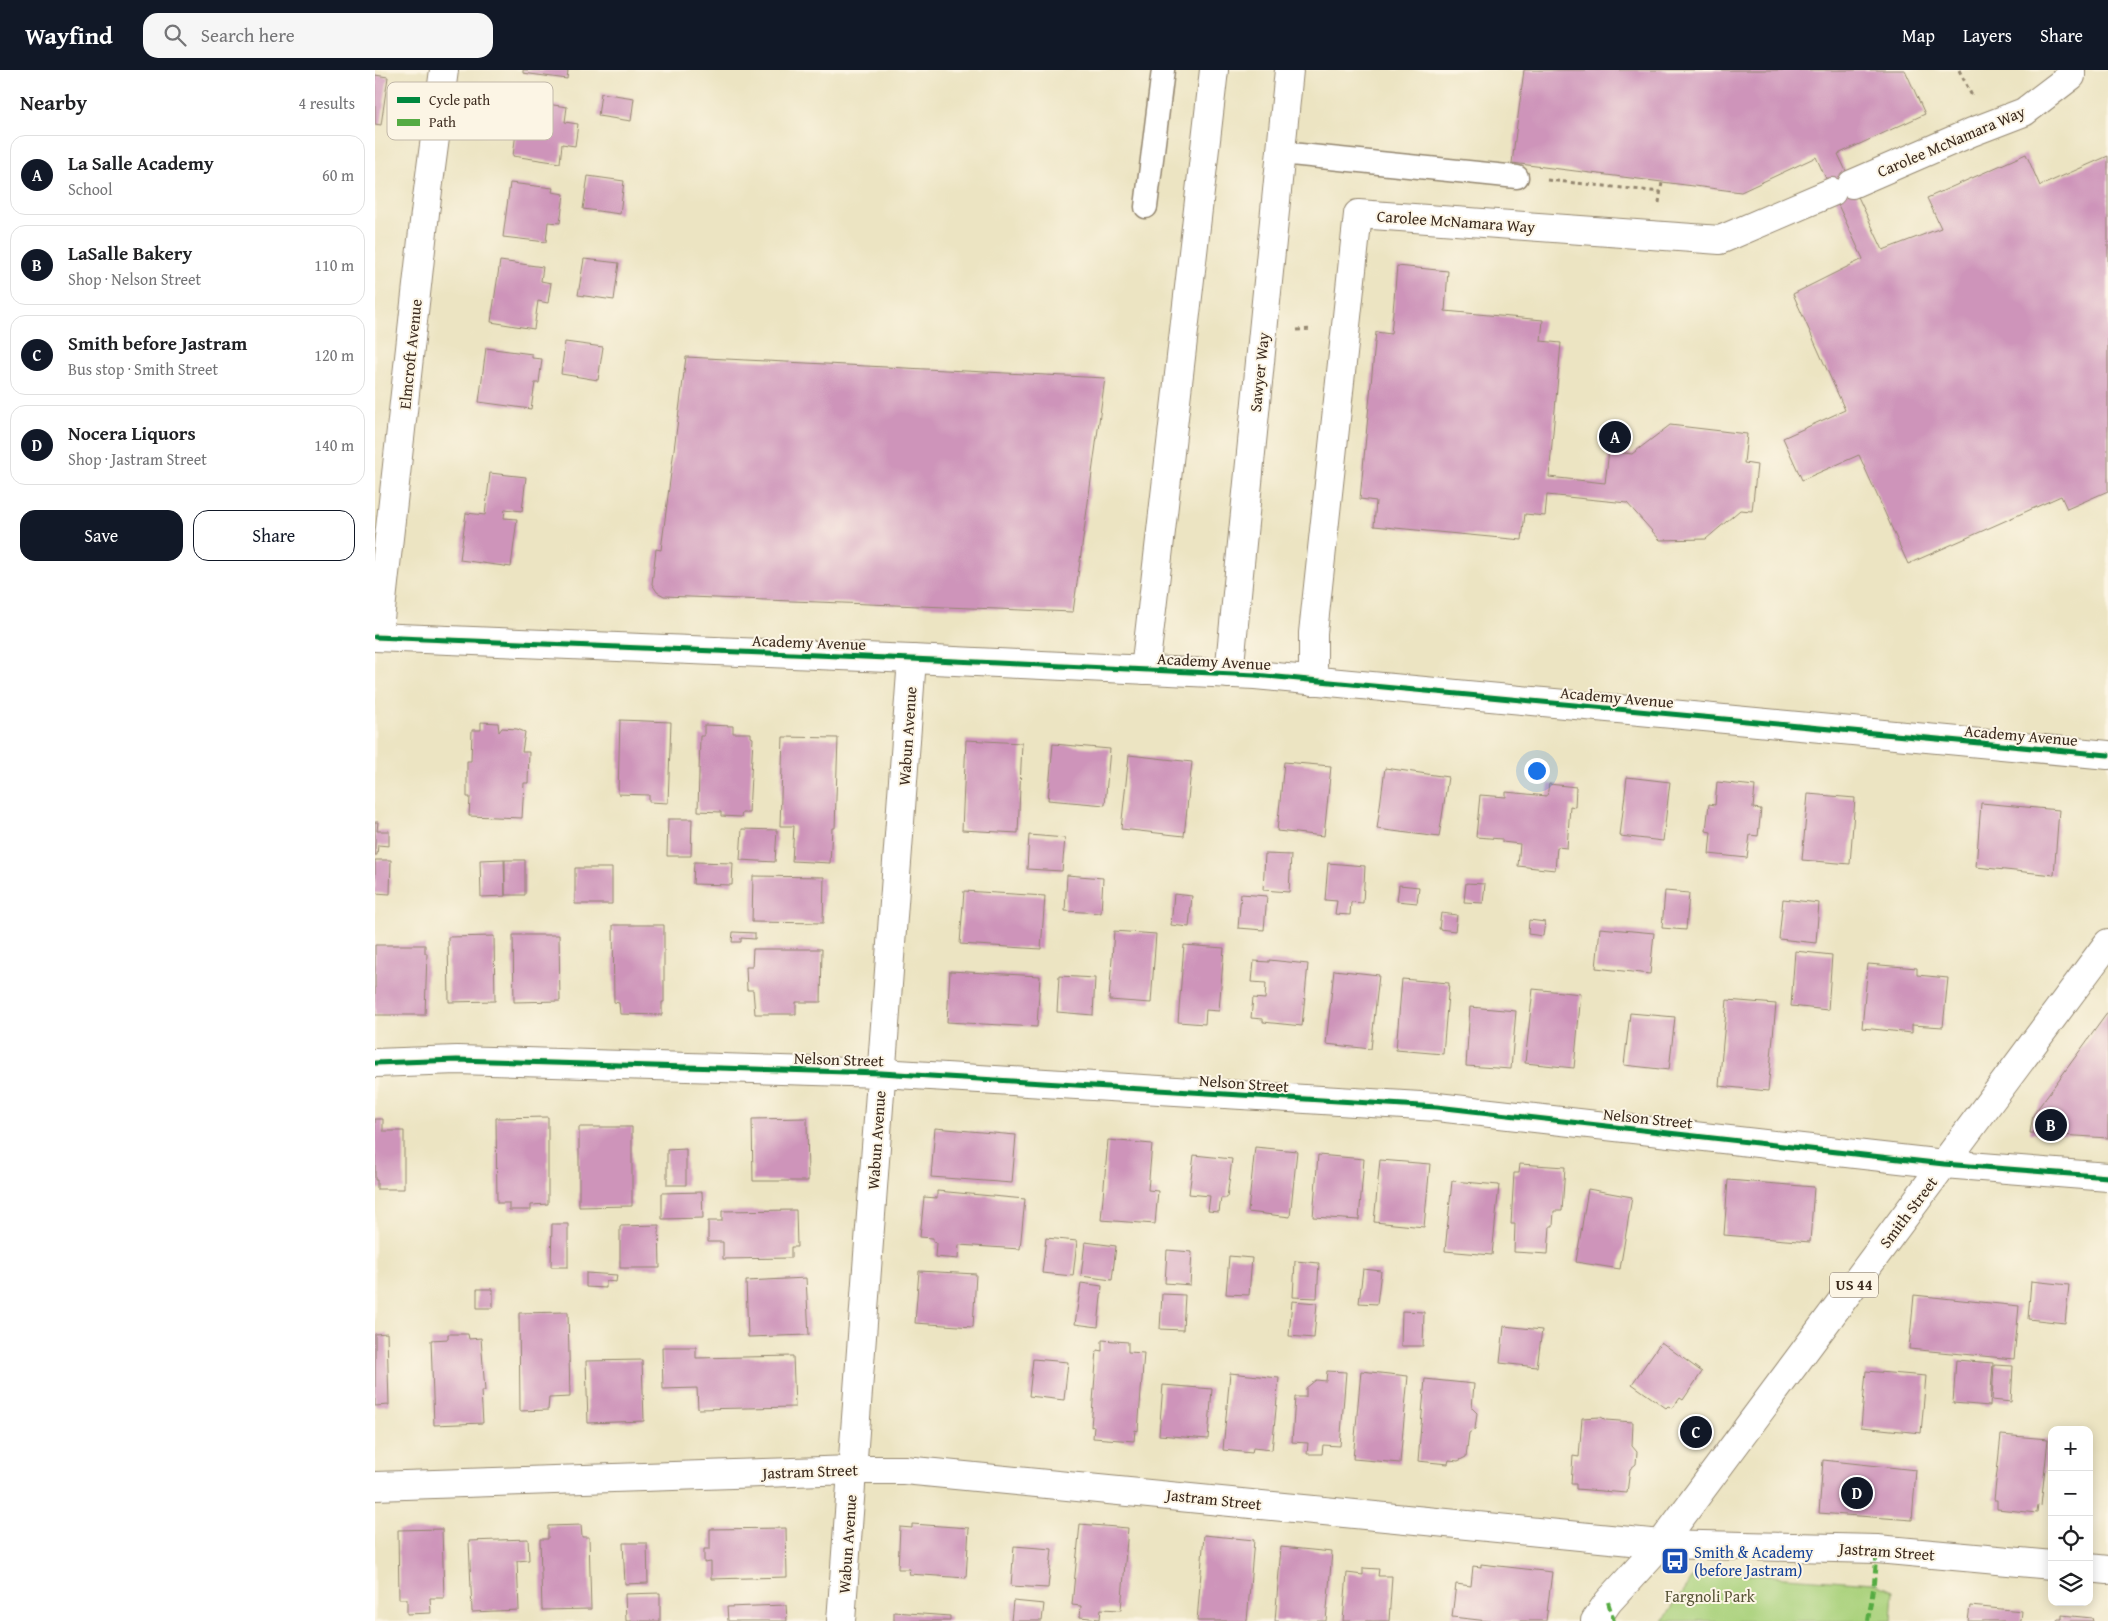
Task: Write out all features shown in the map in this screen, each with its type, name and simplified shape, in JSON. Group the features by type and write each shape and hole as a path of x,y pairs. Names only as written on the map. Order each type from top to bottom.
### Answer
{"street":[{"path":"1145,670 1214,70"},
{"name":"Sawyer Way","path":"1229,674 1289,70"},
{"name":"Carolee McNamara Way","path":"1313,681 1313,633 1358,214 1720,240 1972,132 2024,112 2071,73"},
{"name":"Elmcroft Avenue","path":"376,637 435,140"},
{"name":"Academy Avenue","path":"376,637 1229,674 2108,755"},
{"name":"Wabun Avenue","path":"841,1621 912,659"},
{"name":"Smith Street","path":"1595,1621 1608,1602 1661,1544 2108,943"},
{"name":"Nelson Street","path":"375,1063 457,1060 881,1073 1437,1107 1944,1164 2108,1177"},
{"name":"Jastram Street","path":"375,1486 852,1470 943,1473 1661,1544 1877,1549 2048,1565"},
{"path":"2093,1568 2108,1570"}],"lane":[{"path":"1146,207 1163,70"},
{"path":"1281,153 1517,177"}],"path":[{"path":"1959,70 1974,101"},
{"path":"1517,177 1661,192"}],"green space":[{"name":"Fargnoli Park","path":"1697,1571 1874,1583 1893,1591 1891,1621 1663,1621"}],"building":[{"path":"523,70 568,70 567,79 523,73"},
{"path":"1524,70 1905,70 1925,114 1838,154 1883,250 1941,228 1927,198 2026,154 2040,186 2108,156 2108,491 2067,509 2061,496 1908,564 1859,455 1802,480 1783,438 1845,410 1793,294 1863,259 1816,157 1741,192 1512,163"},
{"path":"375,75 388,77 381,125 375,124"},
{"path":"601,93 634,98 631,121 598,116"},
{"path":"553,105 567,107 565,122 578,124 575,146 562,144 560,163 513,156 515,140 553,140"},
{"path":"588,176 624,181 620,214 583,209"},
{"path":"510,183 553,188 552,192 564,194 560,223 548,222 546,242 503,237"},
{"path":"584,259 619,263 614,300 578,295"},
{"path":"500,261 543,267 541,281 551,283 548,303 538,301 534,329 491,322"},
{"path":"1397,266 1448,271 1445,311 1543,320 1541,341 1561,343 1549,477 1605,483 1609,451 1632,454 1670,425 1747,434 1744,463 1757,465 1752,511 1740,510 1706,539 1660,540 1627,503 1547,495 1545,516 1525,514 1522,540 1374,526 1376,501 1360,499 1376,332 1391,334"},
{"path":"565,342 603,347 598,380 561,374"},
{"path":"486,348 532,354 532,358 542,359 539,383 535,383 531,409 479,402"},
{"path":"686,357 1105,378 1073,612 664,596 657,592 652,584 656,549 661,550"},
{"path":"490,473 526,477 522,511 505,509 504,518 517,519 511,567 460,560 466,513 485,515"},
{"path":"620,720 671,722 668,803 649,802 649,795 618,794"},
{"path":"481,722 498,723 499,732 502,728 517,729 525,732 522,752 529,752 528,783 524,783 522,818 469,816 470,797 467,797 467,761 471,761 472,730 481,730"},
{"path":"704,725 733,726 733,733 751,733 753,738 749,813 742,813 741,817 721,816 721,812 698,811 700,736 704,736"},
{"path":"783,737 838,738 835,828 832,828 830,863 792,861 794,826 780,826"},
{"path":"966,740 1022,743 1018,833 962,830"},
{"path":"1053,744 1110,749 1105,805 1048,800"},
{"path":"1129,755 1192,762 1184,836 1121,829"},
{"path":"1284,762 1331,766 1324,836 1277,831"},
{"path":"1385,768 1448,777 1439,837 1377,829"},
{"path":"1627,777 1670,782 1663,841 1620,836"},
{"path":"1717,782 1755,786 1753,808 1761,809 1758,836 1750,835 1747,858 1709,854 1711,832 1706,831 1709,804 1715,805"},
{"path":"1549,784 1576,787 1575,807 1570,806 1567,848 1557,847 1555,870 1518,866 1520,844 1502,842 1502,839 1476,837 1480,795 1506,797 1506,792 1547,796"},
{"path":"1808,794 1855,798 1850,864 1802,860"},
{"path":"1981,803 2059,810 2054,875 1976,867"},
{"path":"668,819 692,819 691,856 667,856"},
{"path":"375,822 378,822 377,831 389,831 389,846 378,845 377,855 375,855"},
{"path":"742,829 777,830 775,862 740,860"},
{"path":"1029,835 1065,838 1062,871 1027,869"},
{"path":"1265,854 1291,855 1289,892 1263,890"},
{"path":"504,859 505,896 481,897 480,860"},
{"path":"375,860 391,860 390,894 375,893"},
{"path":"505,860 525,860 525,895 505,895"},
{"path":"694,862 733,863 732,885 693,884"},
{"path":"1328,863 1365,866 1363,903 1351,902 1350,915 1335,914 1337,901 1325,900"},
{"path":"575,868 612,868 612,904 575,904"},
{"path":"1067,875 1103,878 1101,913 1065,911"},
{"path":"753,876 824,877 823,923 752,922"},
{"path":"1466,883 1485,884 1483,903 1464,902"},
{"path":"1399,885 1419,887 1417,903 1397,901"},
{"path":"964,891 1045,896 1041,949 960,944"},
{"path":"1665,891 1689,893 1686,930 1662,928"},
{"path":"1174,894 1192,896 1189,927 1171,925"},
{"path":"1241,894 1267,896 1264,930 1238,928"},
{"path":"1783,899 1819,903 1816,943 1779,939"},
{"path":"1441,913 1457,915 1455,931 1439,929"},
{"path":"1529,920 1545,922 1543,936 1528,934"},
{"path":"613,925 664,925 664,1002 662,1002 662,1015 620,1014 619,1003 614,1002"},
{"path":"1600,928 1654,933 1650,974 1596,968"},
{"path":"1114,931 1156,934 1151,1003 1109,1000"},
{"path":"733,932 755,933 755,939 741,938 741,942 732,942"},
{"path":"513,935 559,935 560,1001 514,1002"},
{"path":"494,936 495,1001 449,1002 448,937"},
{"path":"375,945 425,945 425,953 427,953 425,1015 375,1015"},
{"path":"1184,945 1224,948 1219,1011 1206,1010 1205,1024 1178,1022"},
{"path":"753,949 822,949 821,1002 796,1002 796,1014 755,1014 753,990 747,990 746,967 752,967"},
{"path":"1795,951 1832,955 1828,1010 1791,1006"},
{"path":"1269,960 1308,964 1302,1026 1263,1022 1263,1019 1251,1018 1253,998 1265,999 1266,983 1252,982 1254,961 1269,962"},
{"path":"1868,964 1917,968 1917,975 1948,978 1943,1027 1912,1025 1912,1033 1862,1028"},
{"path":"1334,970 1379,975 1371,1049 1326,1044"},
{"path":"950,971 1040,976 1037,1027 947,1022"},
{"path":"1059,976 1095,978 1093,1015 1057,1012"},
{"path":"1402,979 1449,983 1443,1054 1396,1050"},
{"path":"1533,989 1581,994 1574,1068 1525,1063"},
{"path":"1727,1000 1776,1004 1768,1091 1719,1086"},
{"path":"1470,1007 1516,1011 1511,1069 1466,1066"},
{"path":"2108,1012 2108,1138 2030,1133 2033,1115"},
{"path":"1630,1013 1675,1017 1669,1070 1624,1065"},
{"path":"548,1117 548,1204 531,1205 531,1210 509,1210 509,1203 497,1203 496,1118"},
{"path":"807,1118 808,1181 753,1181 752,1119"},
{"path":"375,1119 383,1119 383,1131 404,1131 404,1189 377,1189 377,1180 375,1180"},
{"path":"579,1127 632,1127 632,1206 579,1207"},
{"path":"935,1128 1016,1135 1012,1183 931,1177"},
{"path":"1108,1140 1152,1144 1148,1190 1158,1191 1155,1224 1101,1220"},
{"path":"1255,1147 1297,1151 1290,1217 1248,1212"},
{"path":"686,1149 686,1185 667,1185 667,1150"},
{"path":"1194,1155 1232,1159 1227,1198 1221,1198 1219,1212 1208,1211 1210,1196 1189,1194"},
{"path":"1318,1155 1364,1159 1359,1220 1313,1217"},
{"path":"1380,1160 1430,1164 1424,1227 1374,1222"},
{"path":"1520,1164 1565,1167 1562,1211 1554,1211 1553,1226 1550,1226 1548,1254 1514,1252 1515,1224 1511,1224 1514,1173 1519,1173"},
{"path":"1728,1180 1814,1187 1810,1242 1724,1235"},
{"path":"1452,1181 1499,1185 1492,1255 1445,1251"},
{"path":"1588,1189 1632,1197 1620,1269 1576,1262"},
{"path":"937,1191 1025,1199 1020,1249 959,1245 958,1259 935,1257 936,1243 933,1242 933,1238 920,1237 924,1197 937,1198"},
{"path":"702,1192 703,1218 662,1219 662,1193"},
{"path":"796,1210 797,1247 791,1247 791,1258 723,1259 723,1242 708,1242 708,1221 722,1221 722,1211"},
{"path":"552,1224 568,1224 568,1267 551,1267"},
{"path":"659,1225 660,1268 620,1268 620,1226"},
{"path":"1046,1238 1077,1241 1073,1276 1042,1273"},
{"path":"1085,1242 1116,1246 1112,1280 1081,1276"},
{"path":"1167,1250 1192,1252 1190,1285 1165,1283"},
{"path":"1229,1256 1252,1258 1249,1295 1226,1294"},
{"path":"1295,1261 1319,1263 1317,1298 1293,1297"},
{"path":"1363,1269 1381,1271 1377,1304 1359,1303"},
{"path":"919,1271 976,1274 973,1327 915,1323"},
{"path":"586,1273 617,1275 616,1282 606,1281 606,1288 586,1287"},
{"path":"806,1278 809,1335 748,1337 746,1281"},
{"path":"2031,1281 2069,1285 2065,1323 2028,1319"},
{"path":"1081,1283 1102,1286 1098,1327 1075,1324"},
{"path":"477,1289 493,1289 493,1308 477,1308"},
{"path":"1162,1294 1185,1295 1183,1330 1160,1329"},
{"path":"1914,1295 2019,1306 2014,1359 1909,1349"},
{"path":"1292,1301 1317,1303 1314,1338 1289,1336"},
{"path":"1402,1311 1424,1312 1423,1346 1401,1346"},
{"path":"568,1312 570,1397 549,1398 548,1410 520,1411 519,1313"},
{"path":"1504,1326 1542,1330 1537,1367 1500,1363"},
{"path":"387,1333 389,1405 375,1406 375,1334"},
{"path":"448,1334 468,1334 469,1339 481,1338 485,1391 481,1391 483,1423 434,1425 431,1340 448,1339"},
{"path":"1102,1340 1128,1342 1128,1352 1144,1353 1138,1431 1135,1430 1134,1441 1093,1438 1094,1426 1091,1427 1097,1350 1102,1351"},
{"path":"1661,1342 1702,1372 1683,1400 1680,1398 1673,1408 1668,1406 1666,1408 1632,1384"},
{"path":"662,1347 696,1347 696,1358 793,1356 795,1407 698,1409 697,1388 663,1389"},
{"path":"1033,1359 1068,1362 1064,1400 1029,1396"},
{"path":"642,1360 644,1421 588,1423 586,1361"},
{"path":"1956,1360 1993,1363 1990,1406 1953,1403"},
{"path":"1994,1365 2013,1366 2011,1402 1992,1400"},
{"path":"1327,1371 1346,1372 1340,1446 1323,1445 1322,1454 1307,1454 1308,1443 1292,1442 1295,1397 1306,1397 1306,1388 1316,1380 1326,1381"},
{"path":"1361,1371 1408,1376 1400,1463 1353,1459"},
{"path":"1866,1371 1926,1376 1921,1433 1861,1427"},
{"path":"1230,1373 1279,1378 1272,1450 1253,1448 1252,1453 1223,1450"},
{"path":"1425,1379 1474,1384 1472,1408 1477,1413 1475,1429 1469,1433 1466,1457 1458,1461 1449,1460 1448,1464 1418,1461"},
{"path":"1163,1385 1212,1389 1208,1439 1159,1435"},
{"path":"1601,1417 1606,1420 1633,1422 1632,1446 1637,1452 1636,1464 1630,1469 1627,1493 1576,1489 1576,1484 1571,1484 1573,1456 1579,1457 1582,1418"},
{"path":"2001,1435 2048,1439 2041,1506 2038,1505 2037,1513 1997,1509 1997,1500 1994,1500"},
{"path":"1823,1460 1916,1470 1912,1520 1819,1513"},
{"path":"912,1524 969,1528 966,1578 909,1574 910,1569 898,1569 900,1527 912,1528"},
{"path":"1080,1524 1128,1528 1121,1610 1101,1609 1100,1619 1080,1617 1081,1606 1072,1605"},
{"path":"581,1525 582,1537 589,1537 591,1609 542,1610 540,1539 548,1539 548,1526"},
{"path":"786,1528 787,1577 711,1579 711,1562 704,1563 704,1549 710,1549 710,1529"},
{"path":"442,1529 444,1598 430,1598 431,1613 407,1614 407,1599 399,1599 398,1530"},
{"path":"1204,1535 1254,1540 1247,1621 1197,1621"},
{"path":"528,1539 529,1560 517,1561 519,1610 472,1612 469,1541"},
{"path":"623,1543 647,1543 648,1583 625,1584"},
{"path":"1014,1546 1052,1549 1048,1588 1011,1586"},
{"path":"1281,1547 1332,1552 1326,1621 1275,1621"},
{"path":"1481,1564 1552,1572 1546,1621 1488,1621 1452,1617 1456,1584 1471,1586 1473,1566 1481,1567"},
{"path":"1363,1568 1379,1569 1378,1576 1392,1576 1389,1621 1343,1621 1347,1573 1363,1575"},
{"path":"660,1593 660,1621 626,1621 625,1594"},
{"path":"1013,1601 1044,1604 1042,1621 1011,1621"},
{"path":"786,1605 787,1621 728,1621 727,1607"},
{"path":"1970,1606 2022,1611 2021,1621 1968,1621"},
{"path":"894,1612 950,1616 950,1621 894,1621"},
{"path":"2062,1615 2092,1618 2093,1621 2057,1621 2062,1619"}],"marked path":[{"path":"1868,1621 1877,1549"},
{"path":"1608,1602 1614,1621"}],"cycle path":[{"path":"375,637 1255,675 2108,755"},
{"path":"375,1063 457,1060 881,1073 1437,1107 1944,1164 2108,1177"}],"place":[{"name":"La Salle Academy","path":"1615,437"},
{"name":"LaSalle Bakery","path":"2051,1125"},
{"name":"Smith before Jastram","path":"1696,1432"},
{"name":"Nocera Liquors","path":"1857,1493"},
{"name":"Smith & Academy (before Jastram)","path":"1675,1561"}]}
